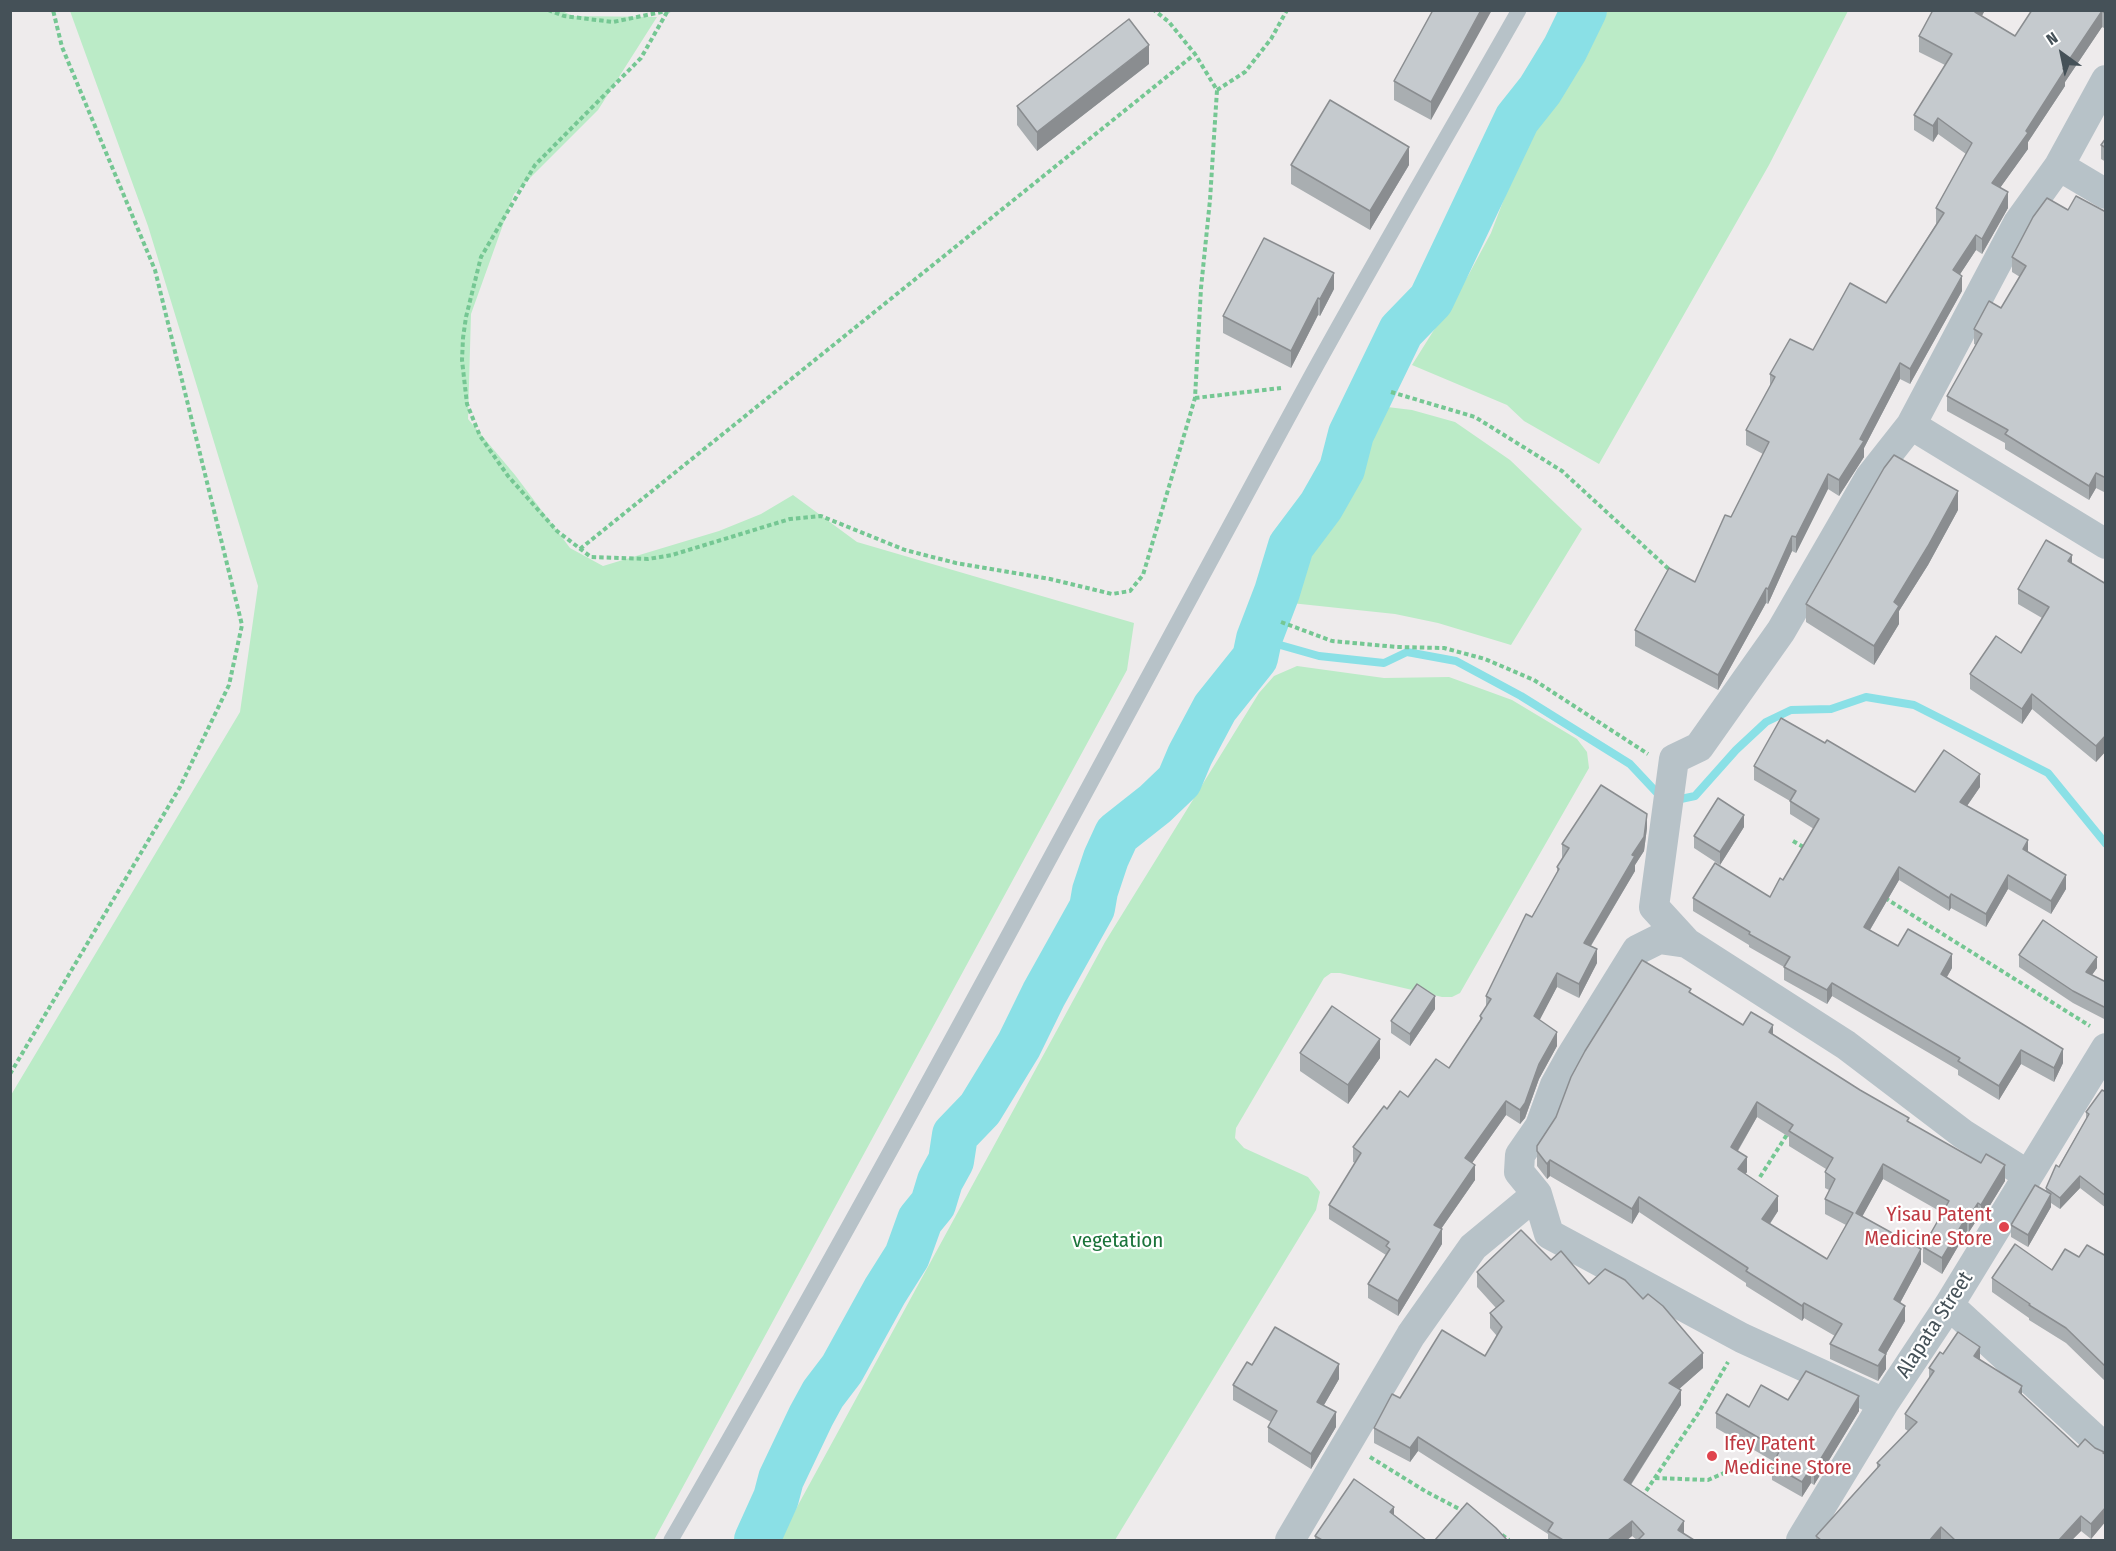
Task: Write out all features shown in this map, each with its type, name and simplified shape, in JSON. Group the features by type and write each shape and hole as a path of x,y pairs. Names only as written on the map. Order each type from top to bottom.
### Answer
{"street":[{"path":"2028,1175 1963,1134 1846,1045 1687,943 1654,906 1674,759 1699,747 1781,631 1870,477 1911,425 2018,223 2059,166 2106,80"},
{"path":"2059,166 2106,194"},
{"path":"1911,425 2106,544"},
{"path":"1687,943 1659,939 1637,950 1555,1085 1540,1126 1520,1155 1519,1172 1538,1194 1549,1234 1742,1338 1884,1403"},
{"name":"Alapata Street","path":"1801,1540 1884,1403 1949,1305 2100,1058"},
{"path":"1290,1540 1411,1335 1473,1247 1538,1194"},
{"path":"1949,1305 2106,1449"}],"lane":[{"path":"671,1540 769,1371 1166,646 1306,385 1519,10"}],"path":[{"path":"10,1074 180,787 229,685 242,625 155,270 62,47 53,10"},
{"path":"548,10 564,16 613,22 669,11"},
{"path":"669,11 641,58 535,165 481,257 466,317 462,360 467,404 480,436 508,476 557,531 591,557 648,559 672,555 790,519 821,516 895,547 956,563 1050,579 1112,594 1130,591 1143,575 1195,398 1201,288 1210,200 1217,90 1195,54 1169,22 1154,10"},
{"path":"1217,90 1245,72 1270,39 1287,10"},
{"path":"580,549 1195,54"},
{"path":"1195,398 1306,385"},
{"path":"1391,392 1475,417 1562,471 1670,570 1680,576"},
{"path":"1281,622 1332,640 1397,647 1444,648 1485,658 1534,680 1653,758 1674,759"},
{"path":"1794,841 1814,854"},
{"path":"1884,898 2100,1058"},
{"path":"1760,1177 1791,1130"},
{"path":"1637,1504 1699,1412 1742,1338"},
{"path":"1347,1443 1425,1491 1471,1515"},
{"path":"1654,1478 1708,1480 1747,1463 1779,1468"},
{"path":"1499,1534 1509,1540"}],"green space":[{"path":"561,10 572,16 657,17 598,110 514,194 471,314 468,419 515,475 570,548 603,566 719,531 761,514 793,495 857,542 1134,623 1127,670 654,1540 11,1540 11,1095 240,712 258,586 148,226 70,11"},
{"path":"1599,11 1848,11 1769,165 1599,464 1524,421 1507,405 1412,365 1469,274 1491,233 1528,136"},
{"path":"1379,406 1412,410 1455,422 1510,460 1582,529 1511,645 1438,623 1395,614 1291,603 1304,530"},
{"name":"vegetation","path":"1297,666 1384,678 1449,677 1512,700 1577,739 1587,752 1589,768 1460,993 1452,997 1442,997 1340,973 1331,973 1324,978 1236,1128 1235,1138 1244,1148 1308,1177 1320,1192 1316,1210 1115,1540 779,1540 1105,942 1259,693 1274,676"}],"building":[{"path":"1433,10 1481,10 1431,102 1394,81"},
{"path":"1933,10 1976,10 1975,12 2015,36 2032,10 2106,10 2106,14 2102,11 2063,69 2065,70 2026,131 2028,133 1992,183 2008,192 1982,239 1976,235 1953,270 1962,276 1910,369 1900,363 1860,439 1864,441 1839,480 1828,474 1796,537 1792,536 1768,589 1766,588 1718,675 1635,630 1669,568 1695,582 1725,515 1731,517 1769,442 1746,430 1775,377 1770,374 1790,339 1813,350 1850,283 1886,303 1944,213 1936,208 1972,143 1938,118 1933,126 1914,115 1952,54 1919,36"},
{"path":"1129,19 1149,45 1037,132 1017,106"},
{"path":"1330,100 1409,147 1370,211 1291,165"},
{"path":"2106,138 2106,148 2101,145"},
{"path":"2076,196 2106,212 2106,478 2096,473 2089,486 2005,434 2008,430 1947,396 1982,334 1974,329 1989,301 2001,308 2026,266 2012,257 2033,217 2047,198 2068,210"},
{"path":"1264,238 1334,273 1320,299 1318,298 1291,351 1223,316"},
{"path":"1894,455 1958,491 1894,602 1899,606 1874,646 1806,604 1884,468"},
{"path":"2046,540 2072,555 2068,561 2106,584 2106,735 2096,746 2032,694 2022,709 1970,674 1996,636 2021,653 2049,607 2018,589"},
{"path":"1781,718 1825,743 1827,740 1915,792 1944,750 1980,774 1960,802 2028,840 2023,849 2066,875 2051,901 2008,875 1986,914 1951,894 1949,898 1899,867 1864,927 1898,946 1908,929 1952,954 1941,974 2063,1049 2054,1068 2021,1050 1999,1086 1958,1061 1960,1058 1832,983 1827,990 1784,967 1790,957 1693,898 1715,863 1770,897 1780,878 1783,880 1819,819 1790,801 1796,791 1754,766"},
{"path":"1601,785 1647,814 1644,837 1584,943 1597,949 1579,984 1557,973 1534,1016 1557,1032 1539,1064 1525,1103 1520,1110 1506,1101 1465,1158 1475,1165 1434,1225 1442,1229 1398,1301 1368,1284 1390,1249 1386,1246 1389,1242 1329,1205 1361,1153 1353,1147 1384,1106 1387,1109 1400,1091 1408,1097 1436,1059 1449,1068 1482,1018 1480,1016 1491,999 1486,996 1526,914 1532,917 1569,848 1562,844"},
{"path":"1718,798 1744,815 1720,852 1694,836"},
{"path":"2043,920 2097,957 2086,972 2106,982 2106,1008 2073,991 2019,955"},
{"path":"1642,960 1691,989 1689,992 1743,1025 1751,1012 1773,1025 1769,1032 1909,1118 1907,1121 1981,1163 1986,1154 2005,1165 1981,1205 1978,1203 1969,1217 1967,1216 1942,1258 1923,1247 1949,1201 1883,1164 1856,1213 1921,1249 1894,1299 1905,1306 1879,1350 1886,1354 1878,1366 1830,1344 1842,1324 1804,1303 1802,1306 1746,1271 1748,1268 1639,1197 1632,1209 1550,1160 1547,1164 1537,1151 1537,1146 1556,1117 1571,1077","holes":["1757,1102 1793,1125 1789,1131 1833,1158 1825,1172 1835,1179 1825,1199 1853,1213 1827,1259 1762,1219 1778,1196 1738,1169 1747,1157 1731,1147"]},
{"path":"1417,984 1435,996 1410,1034 1391,1021"},
{"path":"1332,1006 1380,1039 1348,1085 1300,1053"},
{"path":"2102,1090 2106,1092 2106,1196 2080,1176 2060,1198 2046,1188 2056,1165 2059,1167 2089,1114 2086,1112"},
{"path":"2035,1185 2051,1194 2028,1235 2011,1225"},
{"path":"1521,1230 1551,1260 1561,1251 1589,1284 1605,1269 1625,1280 1643,1299 1648,1294 1663,1306 1703,1353 1669,1383 1681,1390 1624,1480 1684,1521 1678,1530 1694,1540 1638,1540 1644,1534 1632,1521 1608,1540 1563,1540 1548,1531 1553,1523 1418,1437 1410,1448 1374,1428 1392,1394 1400,1398 1442,1330 1485,1356 1502,1327 1490,1313 1504,1301 1477,1272"},
{"path":"2015,1244 2052,1270 2065,1249 2079,1257 2087,1245 2106,1256 2106,1367 2066,1328 1992,1278"},
{"path":"1275,1327 1339,1364 1317,1402 1336,1412 1311,1454 1268,1427 1277,1411 1233,1385 1247,1362 1252,1365"},
{"path":"1958,1332 1980,1347 1974,1356 2022,1386 2019,1392 2078,1447 2085,1439 2104,1452 2106,1455 2106,1507 2091,1524 2081,1516 2059,1540 1955,1540 1941,1527 1930,1540 1821,1540 1816,1536 1880,1465 1877,1463 1917,1422 1905,1414 1934,1371 1929,1368 1940,1352 1943,1354"},
{"path":"1806,1371 1859,1396 1814,1470 1811,1468 1802,1482 1772,1465 1780,1450 1716,1413 1727,1394 1749,1407 1761,1385 1788,1400"},
{"path":"1354,1479 1394,1507 1390,1512 1426,1540 1322,1540 1315,1536"},
{"path":"1467,1503 1496,1528 1507,1540 1435,1540"}],"waterway":[{"path":"757,1540 776,1498 781,1479 811,1416 823,1394 842,1369 907,1256 920,1220 933,1204 940,1181 951,1161 955,1135 980,1109 1019,1045 1044,994 1092,908 1106,858 1117,834 1155,804 1179,781 1215,708 1255,658 1259,639 1291,546 1321,506 1342,469 1351,434 1401,331 1431,300 1517,119 1540,90 1565,49 1584,10"},
{"path":"1259,639 1319,656 1384,663 1407,652 1456,661 1521,696 1630,764 1660,796"},
{"path":"1676,800 1695,796 1736,750 1766,722 1791,710 1831,709 1866,697 1914,705 2048,773 2106,844"}],"place":[{"name":"Yisau Patent Medicine Store","path":"2004,1227"},
{"name":"Ifey Patent Medicine Store","path":"1712,1456"}]}
